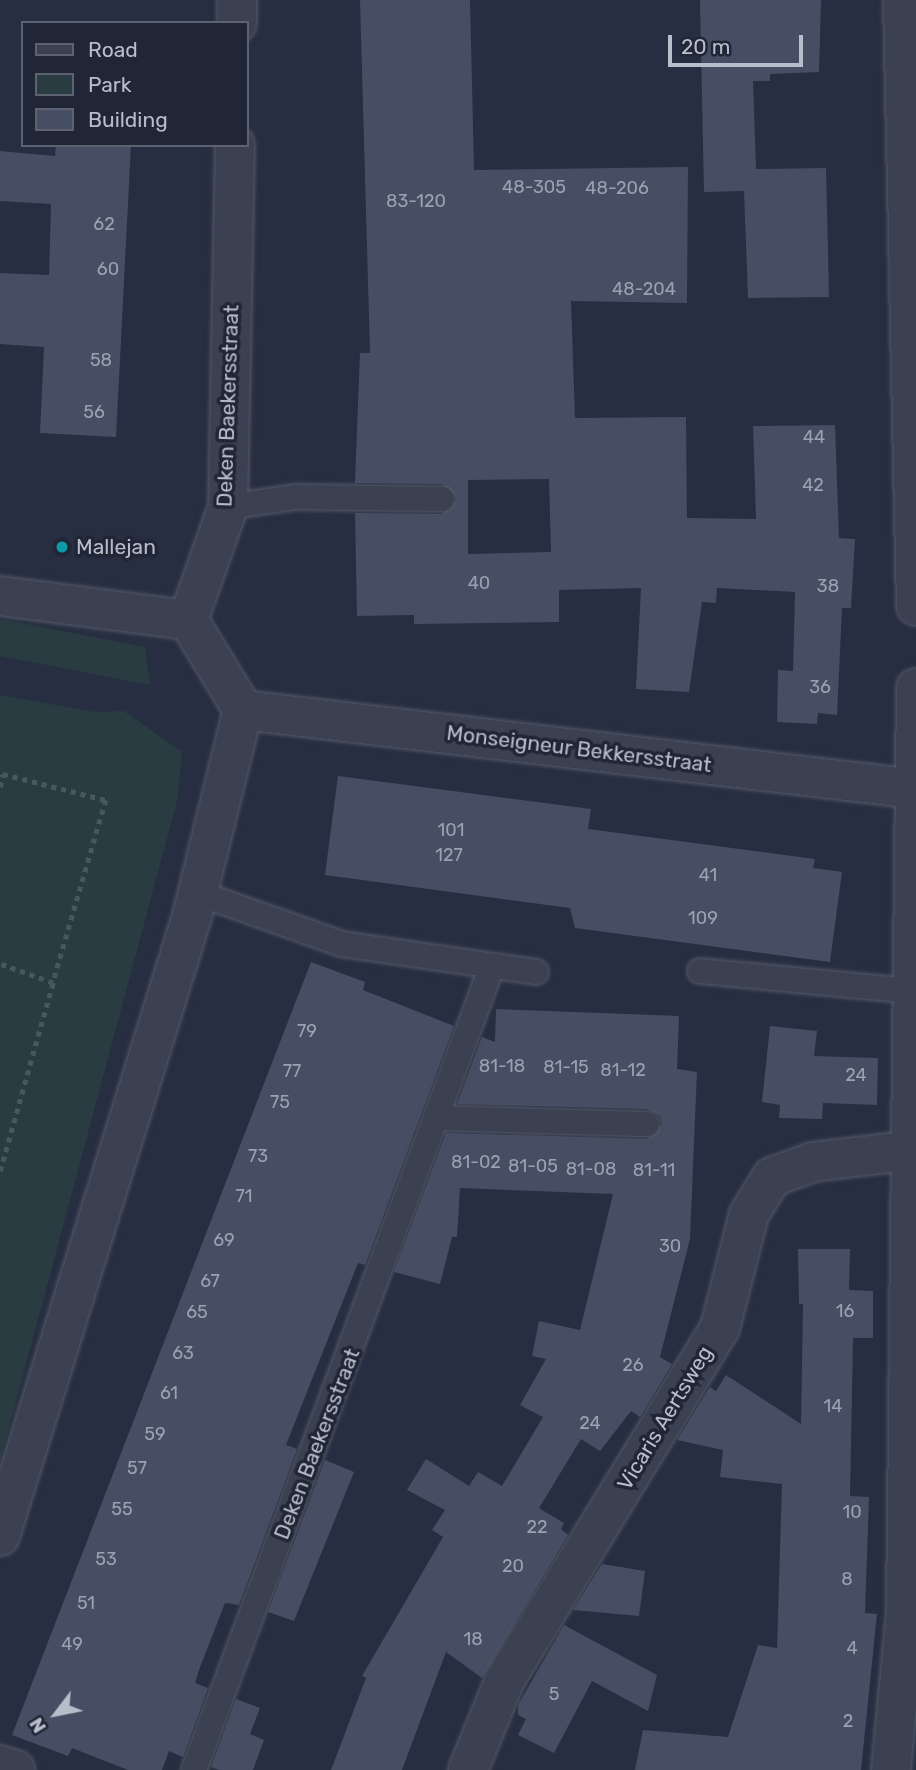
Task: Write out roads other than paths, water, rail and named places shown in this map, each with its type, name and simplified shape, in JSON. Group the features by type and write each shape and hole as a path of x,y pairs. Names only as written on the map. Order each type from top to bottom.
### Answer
{"street":[{"path":"237,0 237,21"},
{"path":"903,0 910,76 916,606"},
{"name":"Deken Baekersstraat","path":"188,620 228,507 235,147"},
{"path":"0,596 188,620 243,710 198,893 0,1536"},
{"path":"891,1770 911,1610 911,991 916,688"},
{"name":"Monseigneur Bekkersstraat","path":"243,710 915,789"},
{"name":"Vicaris Aertsweg","path":"468,1770 505,1679 720,1328 749,1214 772,1177 813,1162 912,1151"},
{"path":"0,1765 15,1770"}],"lane":[{"path":"228,507 296,497 442,499"},
{"path":"198,893 342,944 536,972"},
{"name":"Deken Baekersstraat","path":"194,1770 440,1118 492,967"},
{"path":"700,971 911,991"},
{"path":"440,1118 647,1124"}],"place":[{"name":"Mallejan","path":"62,547"}]}
